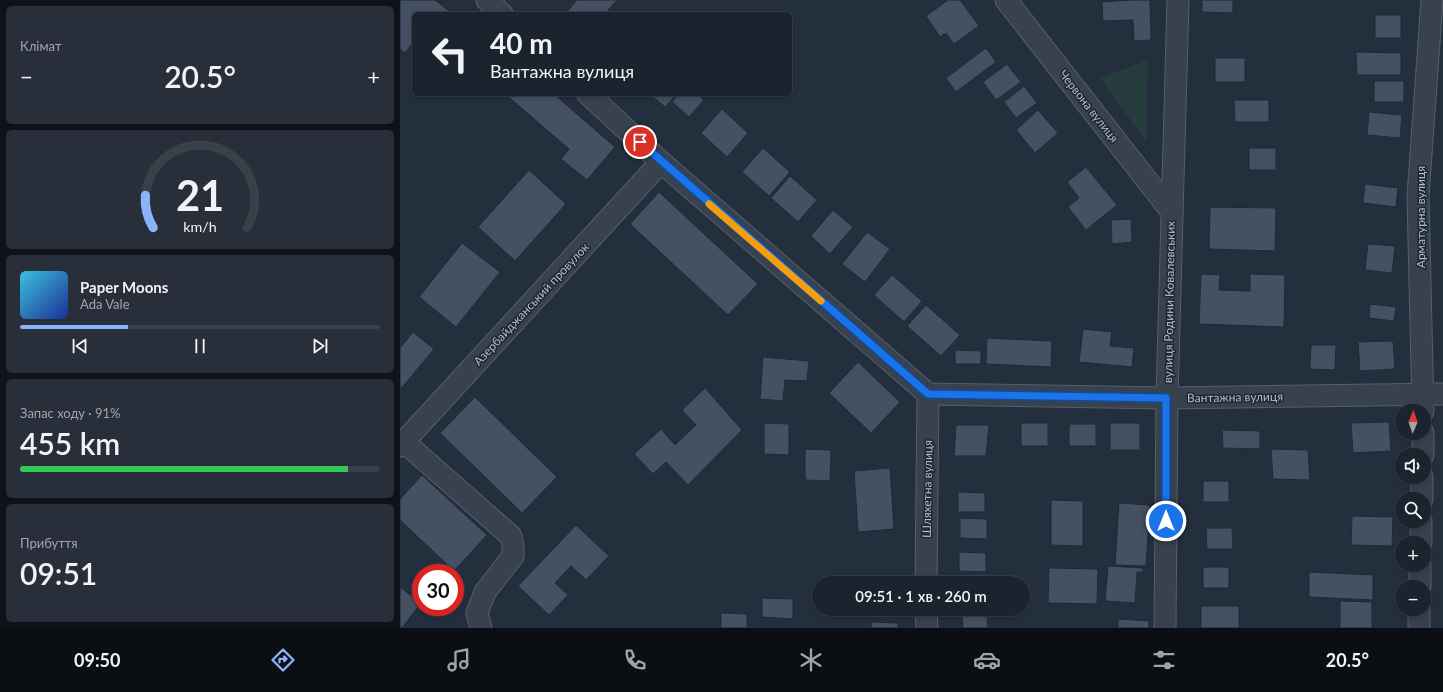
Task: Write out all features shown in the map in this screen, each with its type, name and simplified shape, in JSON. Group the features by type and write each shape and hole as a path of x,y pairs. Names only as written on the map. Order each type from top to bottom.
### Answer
{"street":[{"path":"487,0 500,12"},
{"name":"Червона вулиця","path":"1006,0 1171,211"},
{"name":"вулиця Родини Ковалевських","path":"1165,628 1166,398 1178,0"},
{"name":"Арматурна вулиця","path":"1430,400 1418,196 1432,0"},
{"path":"590,96 661,162 928,394"},
{"name":"Азербайджанський провулок","path":"402,444 661,162"},
{"name":"Вантажна вулиця","path":"928,394 1430,400"},
{"name":"Шляхетна вулиця","path":"926,576 928,394"},
{"path":"402,444 511,536 513,556 485,592 477,612 481,628"},
{"path":"926,616 927,628"},
{"path":"1419,628 1420,616"}],"green space":[{"path":"1148,60 1146,141 1100,78"}],"building":[{"path":"400,0 435,0 450,12 412,12 412,44 405,53 400,49"},
{"path":"577,0 617,0 607,12 567,12"},
{"path":"948,0 960,0 979,26 954,44 946,33 940,37 926,16"},
{"path":"1150,0 1151,40 1134,41 1133,20 1103,21 1102,2"},
{"path":"1202,0 1233,0 1233,13 1202,12"},
{"path":"1375,15 1401,15 1401,38 1375,38"},
{"path":"986,48 996,62 956,92 946,78"},
{"path":"1356,52 1401,53 1401,75 1357,75"},
{"path":"1215,58 1245,58 1245,82 1215,82"},
{"path":"1007,64 1021,82 996,100 983,82"},
{"path":"1374,81 1404,81 1404,102 1374,102"},
{"path":"1024,86 1037,103 1016,118 1004,102"},
{"path":"507,96 556,96 615,147 587,180 561,159 569,149"},
{"path":"652,96 675,96 665,107"},
{"path":"676,96 700,96 704,100 689,117 672,102"},
{"path":"1234,100 1269,100 1269,122 1235,122"},
{"path":"722,109 748,133 727,157 701,133"},
{"path":"1038,110 1058,133 1035,153 1016,130"},
{"path":"1369,112 1402,115 1400,138 1367,135"},
{"path":"763,148 790,172 769,196 742,172"},
{"path":"1249,148 1276,148 1276,170 1249,170"},
{"path":"1086,167 1117,205 1086,230 1068,207 1079,198 1067,182"},
{"path":"529,170 566,204 515,261 478,227"},
{"path":"790,176 817,200 798,222 771,198"},
{"path":"1365,184 1398,188 1396,207 1363,203"},
{"path":"659,192 758,284 728,315 630,224"},
{"path":"1210,207 1276,208 1275,251 1209,249"},
{"path":"833,210 853,227 830,254 811,236"},
{"path":"1131,219 1132,242 1112,244 1111,220"},
{"path":"867,232 890,249 865,282 842,264"},
{"path":"462,243 500,272 456,327 419,297"},
{"path":"1368,244 1395,246 1392,273 1365,270"},
{"path":"1201,274 1220,275 1219,290 1250,291 1250,274 1285,275 1284,327 1199,324"},
{"path":"892,275 922,301 904,322 874,295"},
{"path":"1370,304 1396,307 1394,321 1369,318"},
{"path":"926,305 960,335 941,356 907,326"},
{"path":"1083,329 1112,332 1110,346 1134,348 1132,367 1079,362"},
{"path":"413,332 434,349 400,390 400,348"},
{"path":"987,338 1052,341 1051,367 986,364"},
{"path":"1393,341 1395,369 1360,371 1358,342"},
{"path":"1311,345 1336,345 1335,370 1310,369"},
{"path":"955,350 981,351 981,364 955,364"},
{"path":"763,357 809,361 807,381 785,380 783,401 760,399"},
{"path":"858,362 900,402 871,433 829,393"},
{"path":"705,388 742,430 688,485 666,462 653,474 634,454 661,429 675,445 696,425 682,410"},
{"path":"475,397 557,477 522,513 440,433"},
{"path":"1389,422 1391,451 1353,453 1351,423"},
{"path":"764,423 789,424 789,455 764,454"},
{"path":"1021,423 1048,423 1048,446 1021,446"},
{"path":"1110,423 1140,423 1140,450 1110,450"},
{"path":"1069,424 1096,424 1096,446 1069,446"},
{"path":"956,425 989,425 986,456 954,456"},
{"path":"1222,430 1260,431 1260,449 1223,448"},
{"path":"805,449 831,450 830,481 805,480"},
{"path":"1271,449 1308,450 1310,480 1273,479"},
{"path":"890,468 894,529 858,532 854,471"},
{"path":"422,475 487,535 460,564 447,564 400,520 400,499"},
{"path":"1203,481 1229,481 1229,502 1203,502"},
{"path":"958,492 985,493 985,512 958,512"},
{"path":"1051,500 1083,501 1083,546 1051,545"},
{"path":"1119,503 1150,505 1146,566 1115,565"},
{"path":"1352,516 1393,517 1392,546 1351,545"},
{"path":"960,518 987,519 987,539 960,538"},
{"path":"576,525 609,556 586,580 571,566 555,583 568,595 549,615 518,586"},
{"path":"1206,528 1232,528 1233,549 1207,549"},
{"path":"959,552 986,553 986,572 959,571"},
{"path":"1108,566 1143,568 1143,572 1137,572 1135,603 1105,601"},
{"path":"1203,567 1229,567 1229,588 1203,588"},
{"path":"1049,568 1098,569 1097,604 1048,603"},
{"path":"1309,572 1373,575 1373,600 1309,597"},
{"path":"400,587 412,596 412,615 402,628 400,628"},
{"path":"762,598 793,599 793,619 762,617"},
{"path":"1340,601 1372,602 1372,628 1340,628"},
{"path":"1201,606 1239,606 1239,628 1201,628"},
{"path":"721,613 747,614 747,628 721,628"},
{"path":"962,616 987,616 988,628 963,628"},
{"path":"1118,619 1149,621 1149,628 1118,628"},
{"path":"871,622 898,623 898,628 871,628"}],"slow traffic":[{"path":"709,204 821,301"}],"route":[{"path":"640,142 661,162 928,394 1166,398 1166,521"}]}
